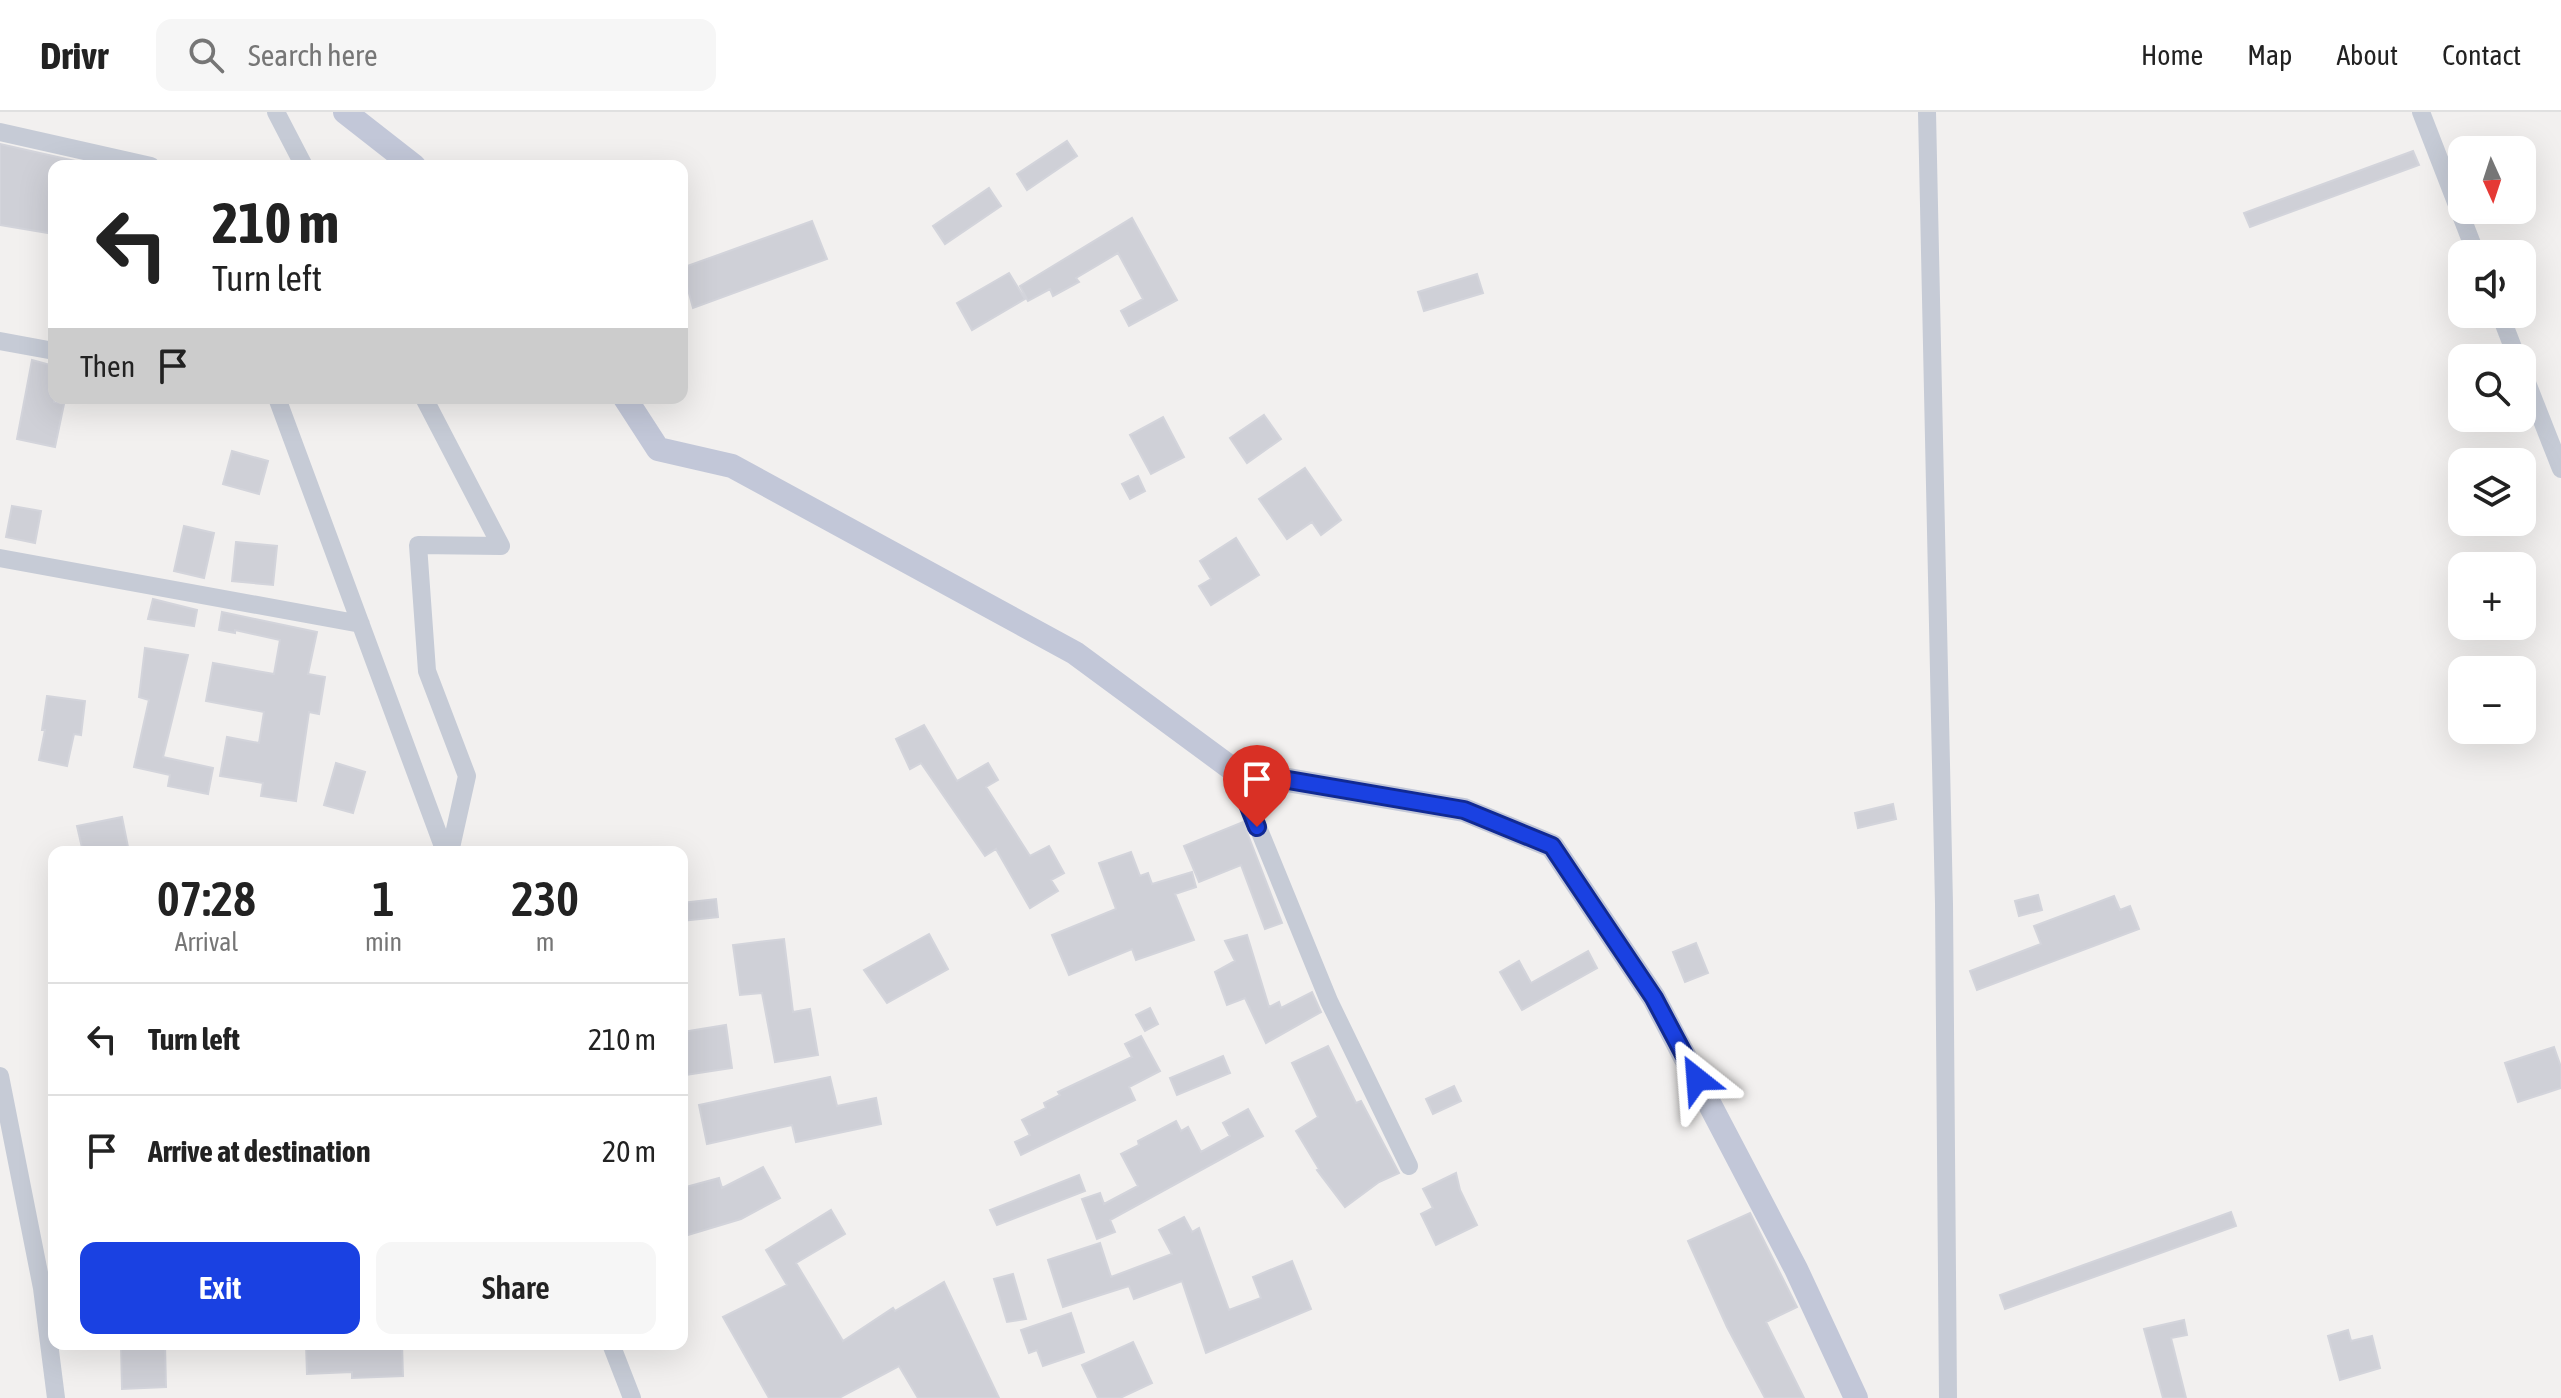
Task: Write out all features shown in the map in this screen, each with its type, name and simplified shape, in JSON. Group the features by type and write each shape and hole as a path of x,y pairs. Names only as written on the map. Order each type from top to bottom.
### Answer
{"street":[{"path":"276,112 301,160"},
{"path":"345,112 406,160"},
{"path":"1927,112 1944,904 1948,1398"},
{"path":"2421,112 2471,240"},
{"path":"0,132 124,160"},
{"path":"0,341 48,350"},
{"path":"279,404 446,846"},
{"path":"427,404 501,546 418,545 427,671 467,776 450,846"},
{"path":"629,404 658,449 732,466 1075,653 1235,771 1464,810 1552,846 1654,998 1796,1269 1856,1398"},
{"path":"2536,406 2561,469"},
{"path":"0,558 361,624"},
{"path":"1235,771 1329,1001 1409,1166"},
{"path":"0,1076 48,1288"},
{"path":"53,1350 56,1398"},
{"path":"613,1350 632,1398"}],"building":[{"path":"1067,141 1077,156 1027,190 1017,174"},
{"path":"0,144 71,160 48,160 48,233 0,225"},
{"path":"2413,151 2419,165 2250,227 2244,213"},
{"path":"989,188 1001,206 945,244 933,226"},
{"path":"1132,218 1177,300 1129,326 1121,311 1143,299 1118,253 1076,278 1079,282 1053,296 1050,289 1028,301 1020,286"},
{"path":"812,221 827,259 693,308 688,290 688,266"},
{"path":"1009,273 1025,299 972,330 957,303"},
{"path":"1477,274 1483,293 1424,311 1418,292"},
{"path":"32,360 48,364 48,404 64,404 55,447 17,439"},
{"path":"1264,415 1281,439 1247,463 1230,438"},
{"path":"1163,417 1184,457 1151,474 1130,435"},
{"path":"232,451 268,461 259,494 223,484"},
{"path":"1305,468 1341,520 1321,535 1312,522 1287,539 1259,499"},
{"path":"1138,476 1145,491 1130,499 1122,484"},
{"path":"12,506 41,511 35,543 6,537"},
{"path":"184,526 214,533 204,578 174,571"},
{"path":"1236,538 1259,575 1211,605 1199,586 1211,579 1200,561"},
{"path":"236,542 277,546 273,585 232,581"},
{"path":"153,599 197,610 194,626 148,619"},
{"path":"222,612 317,632 308,674 325,677 319,714 309,712 296,801 261,796 263,783 220,776 227,737 259,743 264,712 206,701 213,663 274,674 280,640 235,630 235,633 219,630"},
{"path":"145,648 188,655 163,757 213,768 208,794 168,786 170,775 134,767 149,700 139,697"},
{"path":"47,696 85,701 81,735 74,734 67,766 39,760"},
{"path":"924,725 957,781 988,763 998,780 986,787 1030,856 1049,846 1064,873 1051,880 1058,891 1030,908 996,849 985,856 921,763 910,769 896,739"},
{"path":"336,763 365,772 353,813 324,805"},
{"path":"1893,804 1896,819 1858,828 1855,813"},
{"path":"122,817 128,846 82,846 77,826"},
{"path":"1243,822 1282,923 1265,929 1241,865 1199,882 1184,846"},
{"path":"1131,852 1140,876 1148,873 1152,884 1192,872 1196,887 1175,894 1194,940 1136,960 1132,949 1069,975 1052,935 1116,909 1099,863"},
{"path":"2038,895 2042,910 2019,916 2015,901"},
{"path":"2114,896 2120,910 2130,906 2139,929 1977,990 1970,971 2041,944 2034,926"},
{"path":"716,899 718,917 688,920 688,902"},
{"path":"929,934 948,969 887,1003 864,970"},
{"path":"1247,935 1269,1007 1279,1002 1281,1008 1312,992 1321,1012 1266,1043 1245,998 1227,1005 1215,972 1235,961 1225,941"},
{"path":"784,939 793,1012 810,1009 818,1055 775,1062 762,993 740,995 733,945"},
{"path":"1696,943 1708,973 1685,982 1673,952"},
{"path":"1588,951 1597,968 1522,1010 1500,972 1519,961 1531,983"},
{"path":"1150,1008 1158,1024 1145,1031 1136,1015"},
{"path":"726,1025 732,1068 688,1075 688,1031"},
{"path":"1141,1036 1160,1071 1129,1087 1135,1100 1021,1155 1015,1142 1030,1135 1022,1120 1046,1108 1044,1103 1060,1095 1058,1092 1132,1057 1125,1044"},
{"path":"1328,1046 1356,1103 1361,1101 1399,1173 1379,1182 1345,1207 1317,1170 1296,1131 1318,1117 1292,1063"},
{"path":"2554,1047 2561,1067 2561,1088 2518,1102 2505,1063"},
{"path":"1223,1056 1230,1073 1177,1095 1170,1078"},
{"path":"830,1077 837,1106 876,1098 881,1124 796,1142 792,1125 707,1144 699,1105"},
{"path":"1454,1086 1461,1101 1433,1114 1426,1099"},
{"path":"1248,1109 1263,1136 1110,1220 1115,1232 1097,1239 1082,1199 1100,1193 1104,1204 1138,1186 1121,1154 1139,1145 1138,1141 1176,1121 1181,1131 1188,1127 1201,1152 1230,1136 1223,1123"},
{"path":"763,1167 780,1198 741,1219 688,1235 688,1186 719,1178 722,1188"},
{"path":"1456,1173 1460,1190 1477,1225 1436,1245 1421,1214 1433,1208 1423,1189"},
{"path":"1079,1175 1085,1191 997,1225 990,1210"},
{"path":"831,1210 845,1234 796,1263 843,1341 893,1308 895,1311 944,1282 999,1398 918,1398 899,1366 839,1398 769,1398 723,1317 787,1285 766,1250"},
{"path":"2231,1212 2236,1226 2005,1309 2000,1295"},
{"path":"1750,1213 1797,1307 1766,1322 1804,1398 1765,1398 1727,1327 1688,1241"},
{"path":"1184,1217 1192,1232 1199,1228 1229,1310 1261,1298 1253,1277 1292,1261 1311,1309 1206,1353 1182,1281 1134,1299 1129,1286 1063,1307 1048,1260 1100,1243 1111,1277 1172,1254 1159,1230"},
{"path":"1013,1274 1026,1319 1007,1322 994,1279"},
{"path":"1071,1313 1084,1352 1043,1366 1037,1350 1029,1353 1021,1330"},
{"path":"2184,1320 2187,1335 2171,1338 2186,1398 2163,1398 2144,1329"},
{"path":"2348,1330 2351,1341 2372,1336 2380,1368 2340,1380 2328,1336"},
{"path":"1133,1342 1152,1383 1120,1398 1098,1398 1082,1365"},
{"path":"121,1350 165,1350 166,1387 122,1389"},
{"path":"306,1350 402,1350 403,1376 352,1378 352,1372 307,1374"}],"route":[{"path":"1257,827 1235,771 1464,810 1552,846 1654,998 1697,1079"}]}
